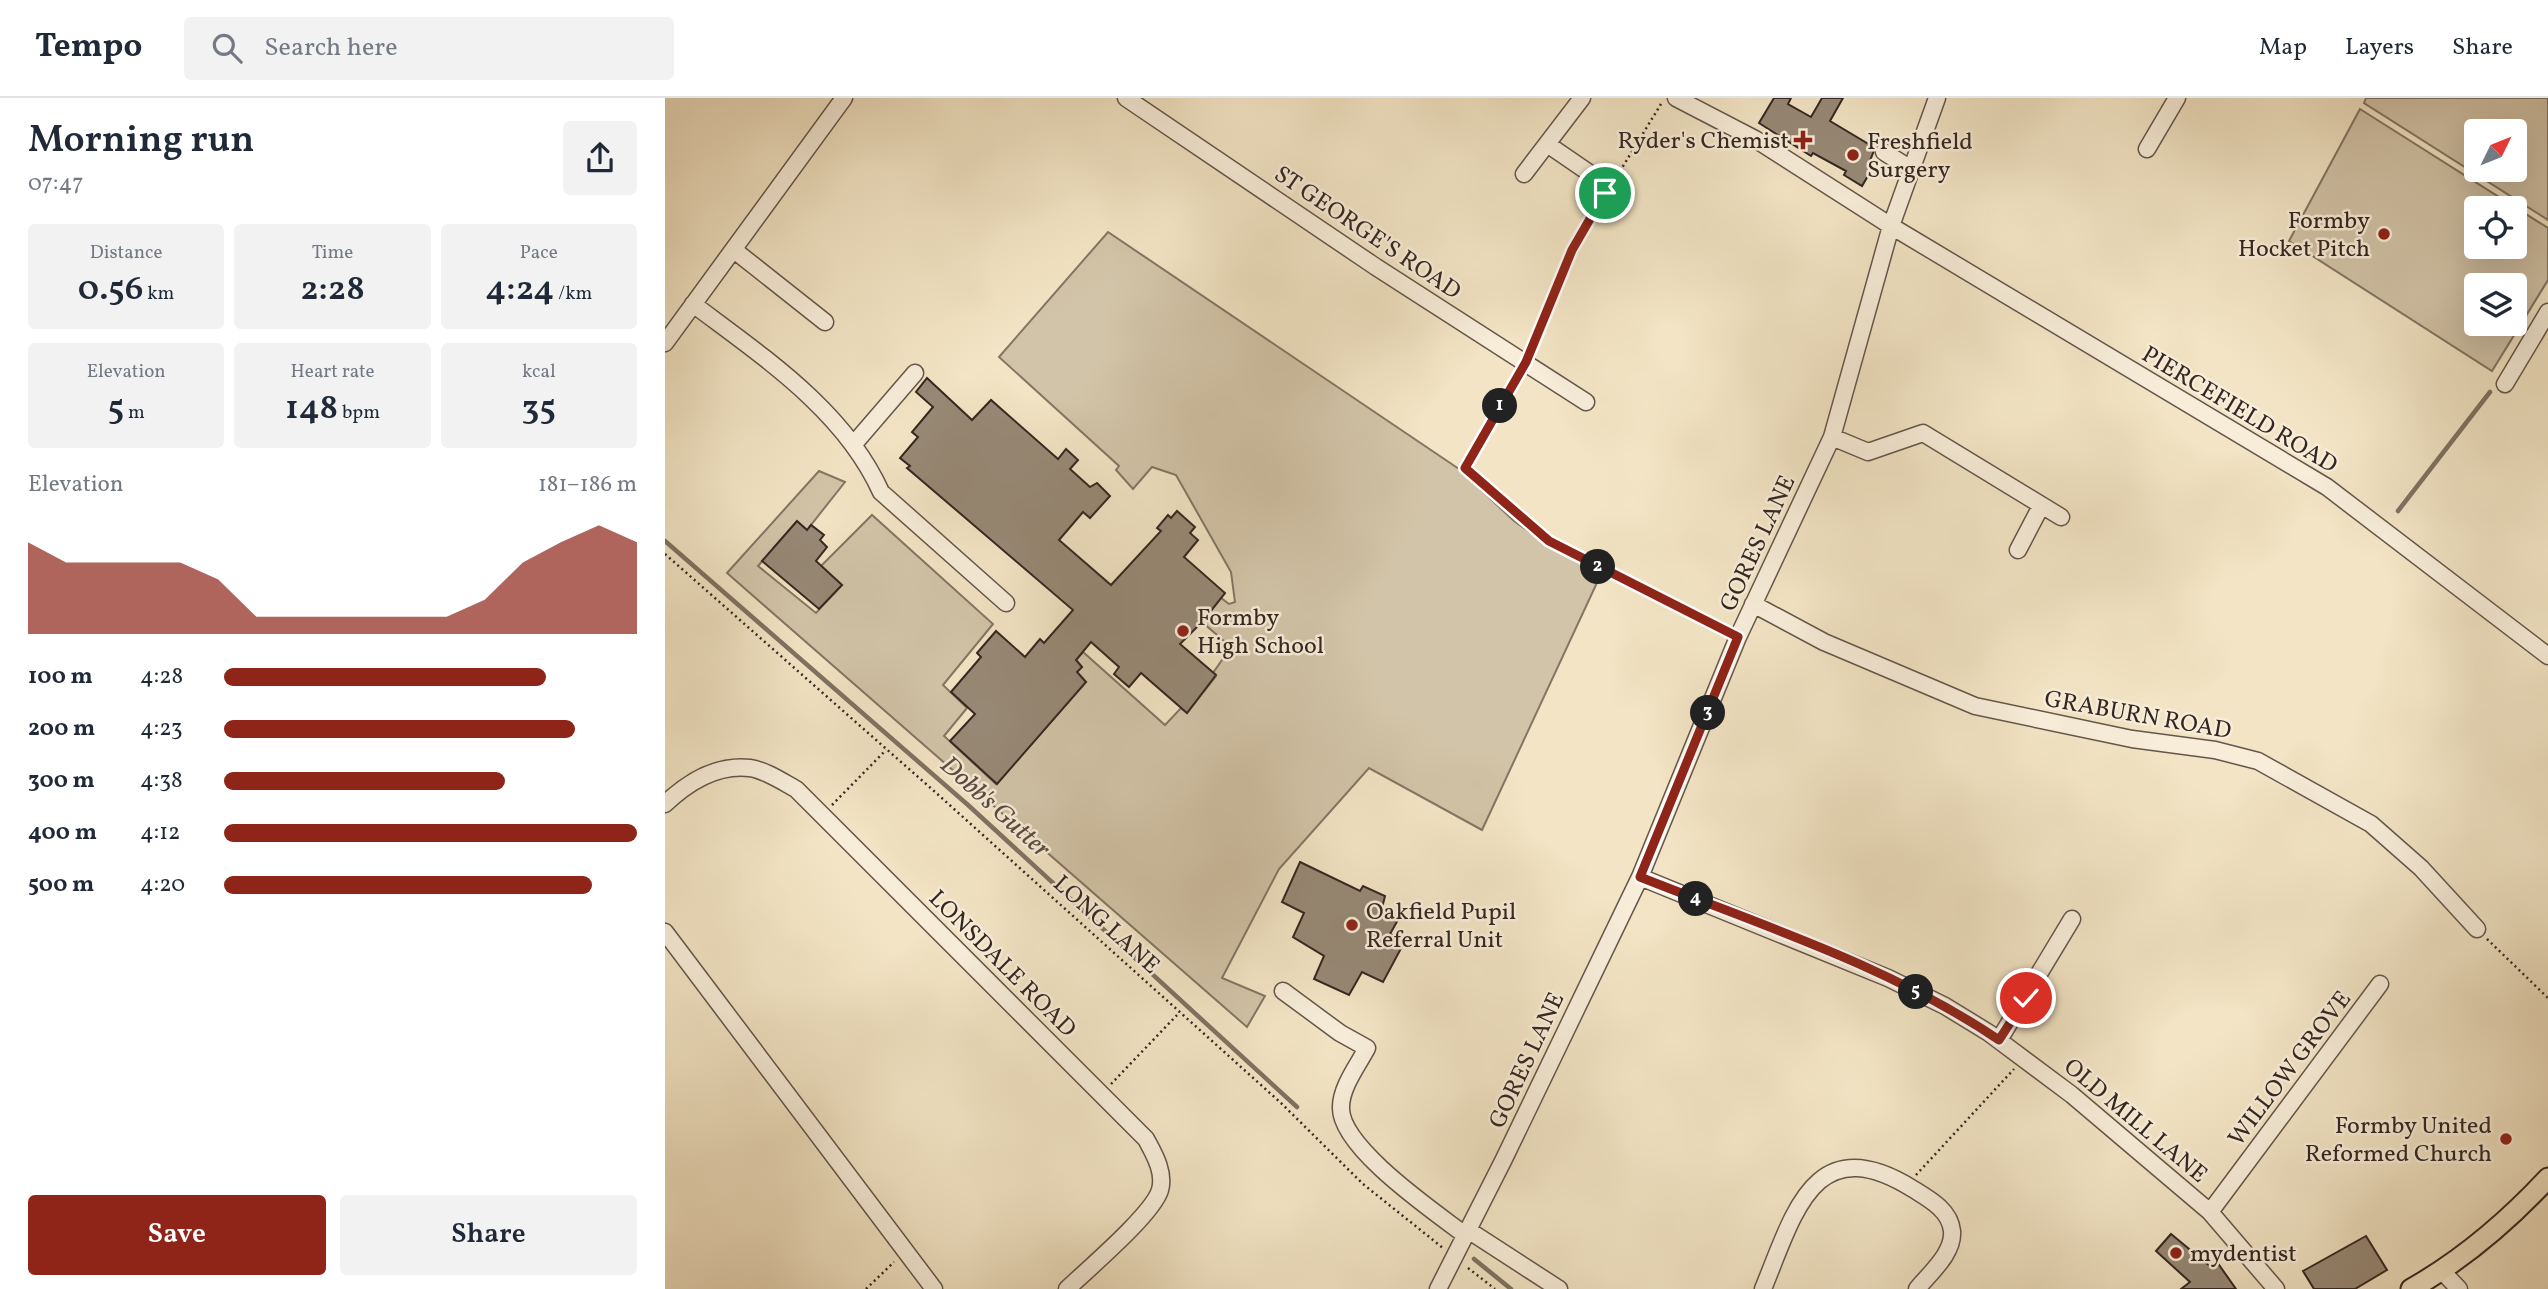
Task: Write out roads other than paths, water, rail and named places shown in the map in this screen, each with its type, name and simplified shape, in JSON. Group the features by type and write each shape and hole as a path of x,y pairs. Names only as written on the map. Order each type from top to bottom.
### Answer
{"main road":[{"path":"2411,1289 2442,1271 2503,1224 2548,1178"}],"street":[{"path":"665,343 844,98"},
{"name":"ST GEORGE'S ROAD","path":"1126,98 1376,267 1585,402"},
{"path":"1524,174 1582,98"},
{"name":"PIERCEFIELD ROAD","path":"1677,98 1755,139 1891,226 2327,487 2548,656"},
{"name":"GORES LANE","path":"1438,1289 1640,877 1738,637 1832,437 1891,226 1937,98"},
{"path":"2147,149 2177,98"},
{"path":"1547,144 1606,185"},
{"path":"1884,152 1911,169"},
{"path":"734,250 825,322"},
{"path":"694,304 774,366 841,428 871,472 881,492 1006,603"},
{"path":"2505,384 2548,312"},
{"path":"853,445 915,373"},
{"path":"1832,437 1868,452 1923,433 2061,517"},
{"path":"2018,550 2041,506"},
{"name":"GRABURN ROAD","path":"1753,604 1823,642 1975,706 2132,739 2215,750 2258,761 2371,824 2421,868 2477,929"},
{"name":"LONSDALE ROAD","path":"665,804 685,785 716,771 751,768 796,789 1146,1139 1160,1164 1160,1190 1145,1213 1067,1289"},
{"name":"OLD MILL LANE","path":"1640,877 1888,978 1945,1006 1999,1040 2024,1057 2210,1212 2276,1289"},
{"path":"1999,1040 2072,919"},
{"path":"665,932 935,1289"},
{"name":"WILLOW GROVE","path":"2210,1212 2380,984"},
{"path":"1283,991 1367,1048 1340,1108 1347,1130 1383,1171 1467,1233 1559,1289"},
{"path":"1763,1289 1797,1205 1810,1189 1841,1168 1863,1167 1888,1173 1935,1202 1947,1215 1952,1231 1950,1248 1917,1289"},
{"path":"2442,1271 2459,1289"}],"waterway":[{"path":"2398,511 2490,392"},
{"name":"Dobb's Gutter","path":"665,541 968,805 1297,1107"},
{"name":"Dobb's Gutter","path":"1474,1259 1511,1289"}],"place":[{"name":"Ryder's Chemist","path":"1803,140"},
{"name":"Freshfield Surgery","path":"1853,155"},
{"name":"Formby Hocket Pitch","path":"2384,234"},
{"name":"Formby High School","path":"1183,631"},
{"name":"Oakfield Pupil Referral Unit","path":"1352,925"},
{"name":"Formby United Reformed Church","path":"2506,1139"},
{"name":"mydentist","path":"2176,1253"}]}
